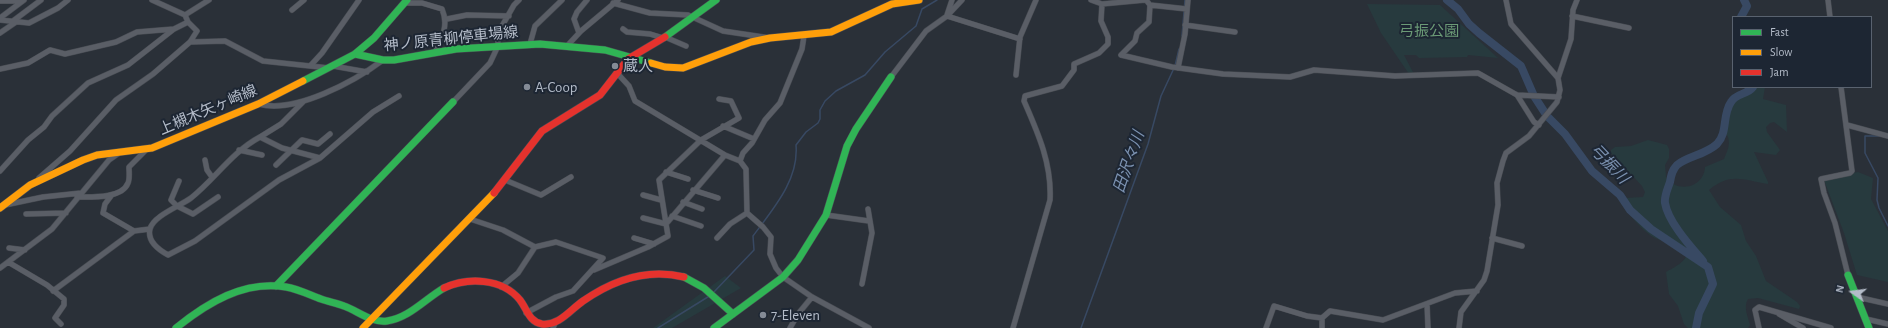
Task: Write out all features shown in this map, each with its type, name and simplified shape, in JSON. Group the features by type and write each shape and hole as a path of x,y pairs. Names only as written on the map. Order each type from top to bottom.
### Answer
{"street":[{"path":"0,33 42,0"},
{"path":"0,19 29,23 58,8 68,0"},
{"path":"30,185 70,151 116,100 153,74 190,42 198,30 188,22 185,15 152,0"},
{"path":"185,15 209,0"},
{"path":"292,10 304,0"},
{"path":"311,65 322,53 359,0"},
{"path":"276,286 490,63 498,46 498,33 514,5 519,0"},
{"path":"530,44 535,26 562,0"},
{"path":"579,33 573,22 573,18 587,0"},
{"path":"567,46 579,33 618,0"},
{"path":"364,328 506,180 542,131 600,95 631,57 664,38 716,0"},
{"name":"神ノ原青柳停車場線","path":"355,54 383,60 394,60 435,52 530,44 605,50 666,68 683,68 751,42 770,38 804,36 831,32 892,2 919,0"},
{"path":"947,16 952,0"},
{"path":"714,328 783,277 806,249 826,215 847,146 856,128 891,77 926,31 947,16 962,0"},
{"path":"1016,74 1019,63 1020,39 1036,0"},
{"path":"1091,0 1102,4 1145,0 1150,5 1185,9"},
{"path":"1176,67 1185,34 1185,9 1188,0"},
{"path":"1506,0 1512,24 1558,78"},
{"path":"1459,328 1461,312 1484,280 1487,271 1498,205 1497,183 1506,153 1529,136 1541,123 1558,97 1560,90 1558,78 1571,39 1572,16 1577,0"},
{"path":"1828,0 1830,16"},
{"path":"0,1 23,1"},
{"path":"0,19 23,1"},
{"path":"406,1 436,5 442,9 447,19 446,27 435,52"},
{"name":"上槻木矢ヶ崎線","path":"2,207 30,185 97,155 146,150 258,104 331,67 355,54 374,38 406,1"},
{"path":"613,3 650,13 672,13 694,17 723,30 770,38"},
{"path":"1013,328 1050,200 1052,188 1042,141 1024,101 1025,96 1062,86 1074,70 1074,64 1078,61 1094,57 1104,51 1108,42 1108,36 1102,20 1102,4"},
{"path":"1150,5 1149,22 1137,33 1135,41 1121,55 1176,67 1223,74 1290,77 1314,70 1387,76 1478,73 1517,95 1534,122 1541,123"},
{"path":"447,19 467,15 509,16"},
{"path":"947,16 1020,39"},
{"path":"1572,16 1629,28"},
{"path":"0,171 29,139 46,125 52,116 88,83 128,65 174,29 188,22"},
{"path":"1185,25 1235,32"},
{"path":"0,69 28,63 50,50 64,54 116,42 144,31 174,29"},
{"path":"623,29 627,32 650,34 686,46"},
{"path":"740,161 743,153 754,139 765,120 780,103 802,49 804,36"},
{"path":"190,42 225,41 263,61 367,72"},
{"path":"258,104 280,105 304,101 340,88 367,72 383,60"},
{"path":"617,73 629,86 635,101 725,155 740,161 746,169 747,213 761,225 771,237 770,254 776,268 783,277 812,297 869,328"},
{"path":"1841,88 1852,171 1850,173 1821,179 1824,193 1835,223 1848,275 1869,328"},
{"path":"1517,95 1524,94 1558,97"},
{"path":"150,229 151,240 157,249 168,255 195,240 279,180 320,158 373,112 399,96"},
{"path":"594,270 654,244 668,236 658,180 701,140 739,118 731,101 720,98"},
{"path":"53,292 134,231 150,229 159,218 198,191 239,150 281,124 304,101"},
{"path":"1847,125 1888,136"},
{"path":"723,126 754,139"},
{"path":"276,165 302,140 318,144 330,134"},
{"path":"260,137 270,143 320,158"},
{"path":"134,231 103,213 105,204 111,196 125,187 128,183 129,167 146,150"},
{"path":"239,150 262,155"},
{"path":"0,268 42,238 66,213 79,195 109,160 119,153"},
{"path":"666,224 693,190 725,155"},
{"path":"205,160 207,170 212,177"},
{"path":"666,172 688,179"},
{"path":"506,180 541,195 572,177"},
{"path":"180,181 171,200 177,206 193,214 218,197"},
{"path":"693,190 718,198"},
{"path":"2,207 43,197 79,195 111,196"},
{"path":"643,195 661,200"},
{"path":"683,202 702,209"},
{"path":"862,284 872,233 868,209"},
{"path":"26,214 66,213"},
{"path":"717,238 730,224 747,213"},
{"path":"826,215 869,221"},
{"path":"672,216 701,226"},
{"path":"470,218 503,230 535,247 556,242 604,258 573,291 556,297 526,313"},
{"path":"643,218 666,224"},
{"path":"634,238 654,244"},
{"path":"1492,238 1522,246"},
{"path":"501,287 518,273 535,247"},
{"path":"9,248 25,250"},
{"path":"8,262 47,285 53,292 64,299 64,305 55,318 61,324"},
{"path":"176,328 203,308 230,294 255,287 276,286 291,289 348,307 373,319 387,321 406,315 444,288 458,281 467,280 476,280 501,287 516,296 533,322 554,325 601,290 638,277 665,273 677,274 696,282 733,314"},
{"path":"1266,328 1274,306 1307,316 1322,318 1330,311 1383,320 1455,293 1477,291"},
{"path":"790,328 812,297"},
{"path":"1857,297 1888,304"},
{"path":"1427,304 1428,328"},
{"path":"1759,328 1755,310 1759,307 1772,309 1831,328"},
{"path":"1772,309 1800,327"},
{"path":"1322,318 1322,328"},
{"path":"1866,319 1888,324"}],"green space":[{"name":"弓振公園","path":"1367,4 1440,5 1498,58 1468,55 1467,57 1419,58 1416,55 1404,55 1414,74 1409,74 1381,33"},
{"path":"1752,88 1765,88 1763,99 1786,105 1787,132 1774,122 1770,123 1766,127 1767,132 1780,150 1776,155 1754,152 1768,184 1744,179 1730,179 1717,184 1709,190 1720,207 1741,225 1746,241 1756,256 1766,281 1797,302 1800,306 1799,309 1758,298 1748,299 1746,309 1750,325 1748,328 1688,328 1684,324 1678,306 1669,294 1666,272 1683,261 1687,255 1687,252 1679,247 1651,236 1641,227 1627,210 1624,204 1624,200 1626,198 1643,197 1645,192 1642,186 1611,153 1611,150 1615,147 1631,146 1648,140 1667,145 1669,149 1669,158 1665,165 1666,177 1674,184 1679,186 1684,187 1694,184 1702,177 1705,167 1724,159 1729,144 1727,134 1724,130 1730,114 1728,100 1732,95 1744,94"},
{"path":"1858,172 1873,178 1871,199 1888,231 1888,282 1857,275 1844,233 1824,180"},
{"path":"725,276 741,288 672,328 653,328"}],"waterway":[{"path":"713,293 754,250 753,236 776,205 789,182 796,158 796,145 806,132 818,123 820,119 820,110 825,101 836,91 865,75 885,52 916,26 922,9 937,0"},
{"name":"田沢々川","path":"1182,36 1185,0"},
{"name":"弓振川","path":"1447,0 1458,9 1469,24 1479,33 1521,66 1534,96 1547,116 1565,134 1592,171 1620,195 1630,210 1651,229 1708,267 1713,284 1699,313 1696,328"},
{"path":"1742,16 1747,6 1744,0"},
{"name":"田沢々川","path":"1081,328 1148,144 1161,96 1175,66 1179,49"},
{"path":"1703,261 1675,226 1665,203 1666,192 1675,167 1686,159 1707,151 1717,144 1723,135 1728,107 1731,102 1736,97 1752,88"},
{"path":"1880,136 1865,136 1865,153 1878,178 1877,200 1879,208 1888,226"},
{"path":"658,328 711,295"}],"traffic: fast":[{"path":"303,81 355,54 374,38 407,0"},
{"path":"665,37 716,0"},
{"path":"355,54 383,60 394,60 456,49 540,44 605,50 651,63"},
{"path":"714,328 783,277 798,260 826,215 847,146 856,129 891,77"},
{"path":"276,286 453,102"},
{"path":"1848,275 1869,328"},
{"path":"684,277 704,288 733,314"},
{"path":"176,328 213,302 241,290 256,287 271,285 291,288 353,309 372,319 382,321 396,319 411,312 444,288"}],"traffic: slow":[{"path":"651,63 665,67 683,68 751,42 770,38 831,32 892,4 919,0"},
{"path":"0,208 30,185 83,160 97,155 152,148 258,104 303,81"},
{"path":"363,328 494,193"}],"traffic: jam":[{"path":"494,193 542,131 600,95 628,59 665,37"},
{"path":"444,288 452,284 471,281 481,281 500,286 509,290 516,296 531,319 541,324 548,324 558,321 593,294 631,277 658,273 684,277"}],"place":[{"name":"蔵人","path":"615,66"},
{"name":"A-Coop","path":"527,87"},
{"name":"7-Eleven","path":"763,315"}]}
